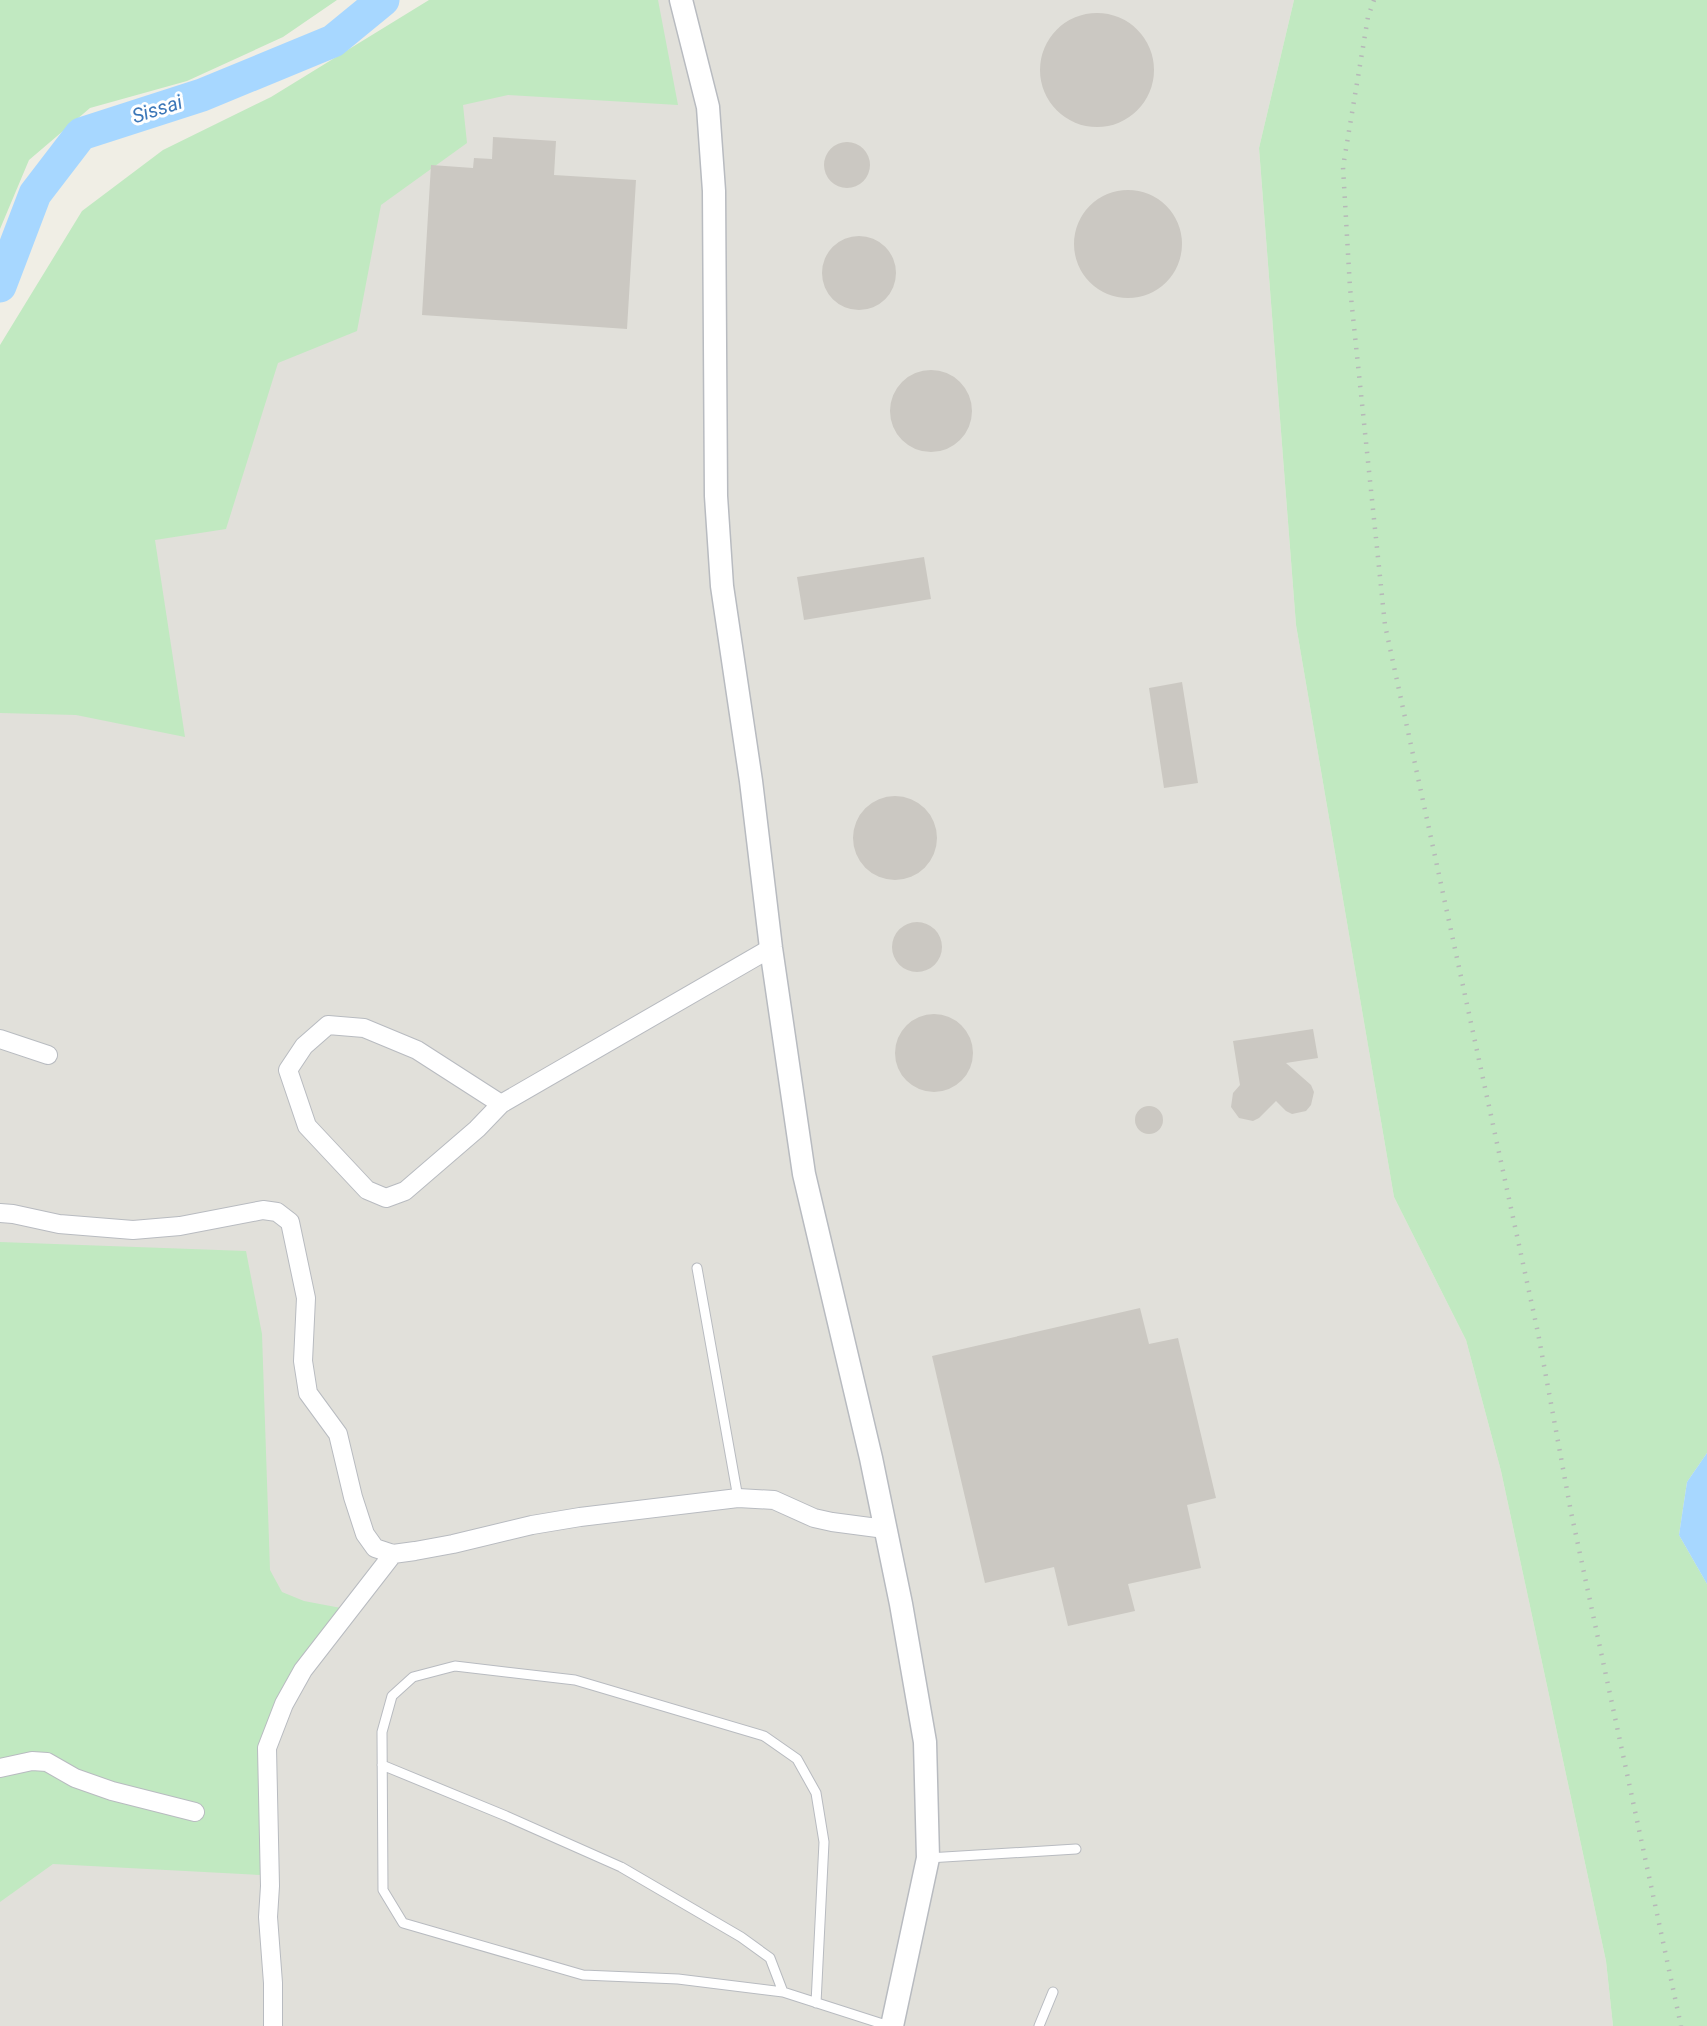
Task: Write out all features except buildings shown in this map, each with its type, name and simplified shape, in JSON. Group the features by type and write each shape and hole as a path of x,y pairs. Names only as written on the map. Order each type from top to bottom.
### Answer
{"street":[{"path":"681,0 708,107 714,191 716,496 722,586 751,781 771,948 804,1174 885,1529 925,1742 928,1858 890,2026"},
{"path":"501,1104 417,1050 364,1029 328,1024 304,1046 288,1070 307,1126 367,1190 386,1198 405,1191 477,1129 501,1104 771,948"},
{"path":"0,1039 48,1055"},
{"path":"0,1213 59,1224 133,1230 180,1226 263,1210 276,1212 290,1222 306,1298 303,1361 308,1393 338,1434 353,1497 365,1534 375,1548 393,1554 453,1544 532,1525 580,1517 738,1498 774,1500 814,1518 885,1529"},
{"path":"273,2026 273,1983 268,1917 270,1875 267,1748 284,1704 303,1670 393,1554"},
{"path":"0,1768 32,1761 47,1762 75,1778 112,1791 195,1812"}],"lane":[{"path":"697,1268 738,1498"},
{"path":"816,2003 824,1842 816,1793 797,1759 764,1736 575,1680 455,1666 412,1677 392,1696 382,1732 383,1890 403,1923 583,1975 678,1979 783,1992 816,2003 890,2026"},
{"path":"382,1765 621,1867 741,1937 770,1958 783,1992"},
{"path":"928,1858 1076,1849"},
{"path":"1039,2026 1053,1992"}],"shaded area":[{"path":"579,0 1294,0 1259,148 1296,625 1394,1197 1466,1340 1501,1471 1606,1961 1613,2026 0,2026 0,384"}],"green space":[{"path":"0,0 337,0 283,37 187,81 90,108 29,160 0,229"},
{"path":"429,0 658,0 678,105 508,95 463,105 467,143 381,205 357,331 278,363 226,529 155,540 185,737 76,715 0,713 0,345 82,211 163,150 271,97"},
{"path":"1294,0 1707,0 1707,1453 1687,1482 1679,1535 1707,1584 1707,2026 1613,2026 1606,1961 1501,1471 1466,1340 1394,1197 1296,625 1259,148"},
{"path":"0,1242 246,1251 262,1334 270,1570 282,1592 304,1601 341,1608 259,1746 261,1875 53,1864 0,1902"}],"water":[{"path":"1707,1453 1707,1584 1679,1535 1687,1482"}],"waterway":[{"name":"Sissai","path":"0,286 35,194 81,134 202,95 333,41 383,0"}],"railway":[{"path":"1374,0 1368,17 1343,167 1350,288 1385,625 1538,1333 1571,1512 1681,2026"}]}
